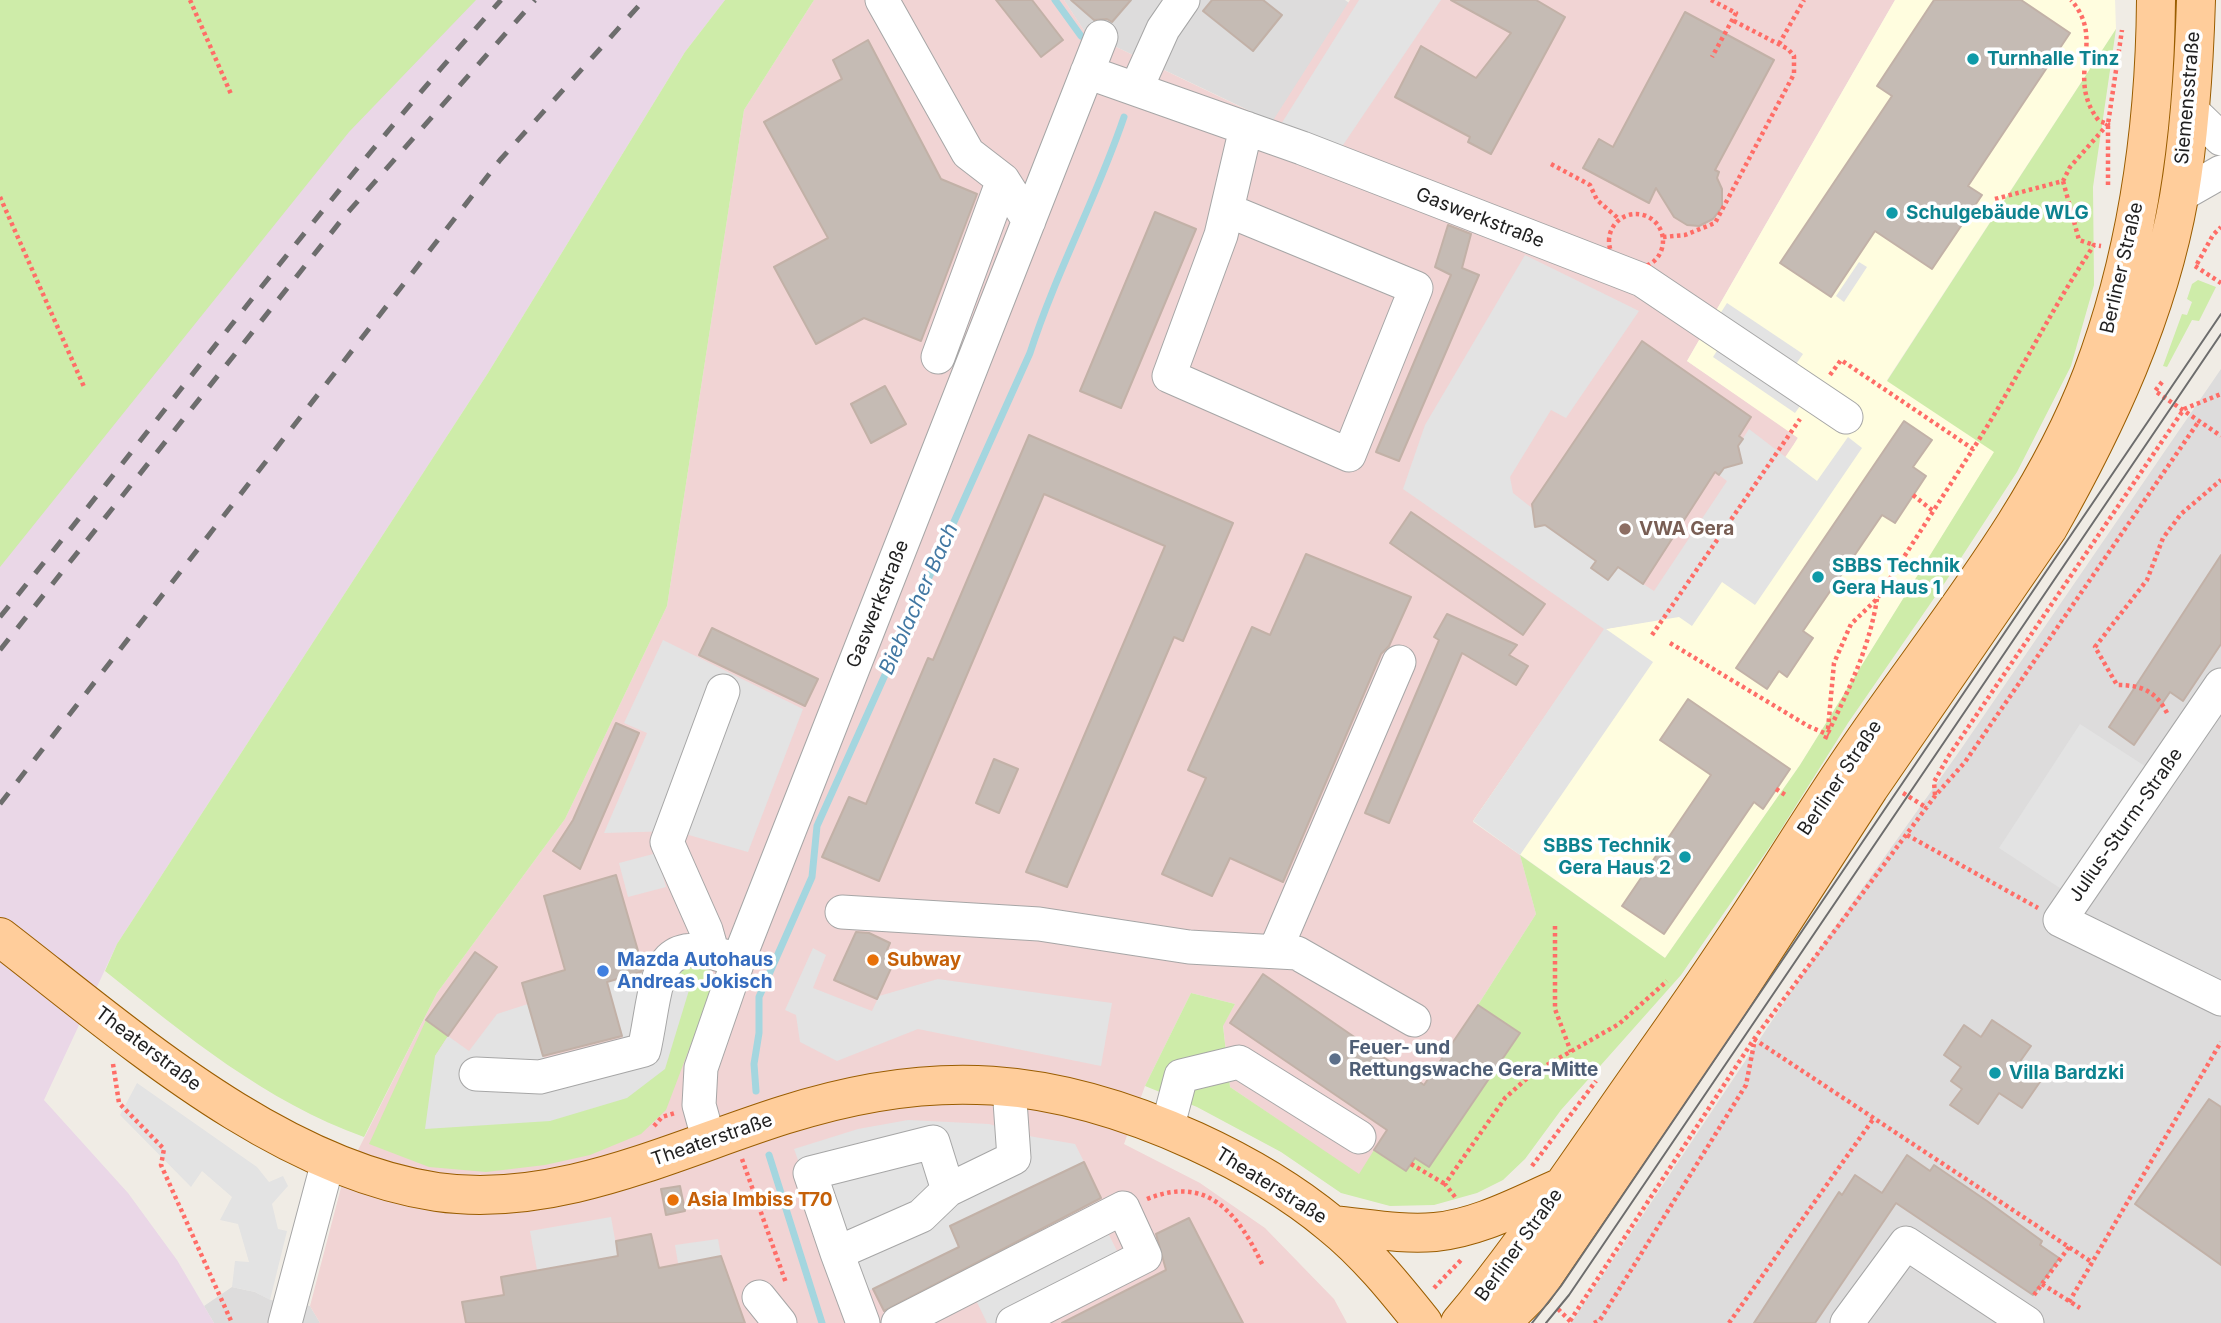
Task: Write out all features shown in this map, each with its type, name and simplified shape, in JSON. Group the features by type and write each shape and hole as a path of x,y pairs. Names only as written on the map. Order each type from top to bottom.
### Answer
{"main road":[{"name":"Siemensstraße","path":"2124,192 2155,55 2156,0"},
{"name":"Siemensstraße","path":"2179,196 2190,109 2196,0"},
{"path":"2124,192 2179,196"},
{"name":"Berliner Straße","path":"1460,1323 1504,1271 1724,956 1852,759 1963,601 2028,500 2065,434 2090,380 2114,315 2124,192"},
{"name":"Berliner Straße","path":"1501,1323 1534,1290 1725,1010 1869,788 2048,528 2124,381 2161,273 2179,196"},
{"name":"Theaterstraße","path":"0,937 211,1097 274,1133 393,1183 439,1192 485,1195 568,1184 623,1171 704,1123 921,1085 1009,1087 1090,1100 1167,1129 1247,1167 1332,1224 1394,1288 1423,1323"},
{"path":"1332,1224 1413,1233 1438,1232 1482,1220 1562,1187"}],"street":[{"path":"882,0 968,153 1003,180 1029,221"},
{"path":"1136,89 1163,29 1183,0"},
{"name":"Gaswerkstraße","path":"704,1123 701,1068 724,956 1029,221 1101,37"},
{"name":"Gaswerkstraße","path":"1087,72 1246,128 1642,280 1846,417"},
{"path":"2190,109 2221,139"},
{"path":"1227,210 1416,288 1349,455 1169,376 1227,210 1246,128"},
{"path":"2179,196 2221,172"},
{"path":"938,357 1003,180"},
{"path":"2179,196 2221,197"},
{"path":"1275,951 1399,662"},
{"name":"Julius-Sturm-Straße","path":"2221,685 2060,920 2221,999"},
{"path":"723,691 667,842 706,930 724,956"},
{"path":"842,912 1039,924 1189,947 1297,953 1414,1020"},
{"path":"476,1074 540,1077 643,1050 662,966 671,955 681,950 724,956"},
{"path":"1167,1129 1181,1076 1239,1062 1359,1137"},
{"path":"837,1253 921,1216 948,1190 1014,1158 1009,1087"},
{"path":"863,1323 810,1173 933,1143 948,1190"},
{"path":"285,1323 329,1158"},
{"path":"898,1323 949,1311 1123,1208 1145,1256 1013,1323"},
{"path":"1847,1323 1906,1243 2027,1323"},
{"path":"773,1291 780,1323"}],"path":[{"path":"190,0 231,94"},
{"path":"1710,0 1736,13 1712,57"},
{"path":"1779,44 1804,0"},
{"path":"2071,0 2080,10 2089,44 2083,94 2099,121 2108,124"},
{"path":"1663,237 1685,235 1715,223 1794,74 1794,57 1779,44 1732,20"},
{"path":"2123,27 2108,124 2124,192"},
{"path":"2107,236 2107,247 2078,240 2063,181 2070,167 2108,124"},
{"path":"1550,164 1590,186 1597,200 1619,219"},
{"path":"1996,199 2063,181"},
{"path":"0,197 85,389"},
{"path":"1627,215 1646,215 1660,228 1663,247 1652,263 1634,269 1617,261 1608,244 1612,226 1619,219 1627,215"},
{"path":"2221,227 2213,235 2196,267 2221,283"},
{"path":"1828,733 1834,663 1852,624 1877,599 2011,390 2066,286 2094,245"},
{"path":"1652,635 1841,360 1973,449"},
{"path":"2162,382 2155,391 2221,436"},
{"path":"1936,796 1934,782 1948,757 2184,410 2221,394"},
{"path":"1570,1321 1754,1039 1936,796 1965,762 2199,421"},
{"path":"2192,730 2169,719 2161,701 2140,685 2117,685 2095,647 2147,580 2163,538 2181,514 2221,480"},
{"path":"1913,495 1933,511"},
{"path":"1823,744 1871,634 1877,599"},
{"path":"1670,643 1808,726"},
{"path":"1780,807 1794,786"},
{"path":"1776,789 1787,796"},
{"path":"1907,835 2060,920"},
{"path":"1555,926 1555,1009 1571,1052"},
{"path":"1445,1184 1505,1098 1533,1073 1619,1024 1671,977"},
{"path":"1754,1039 2090,1261"},
{"path":"1594,1323 1600,1320 1746,1084 1754,1039"},
{"path":"2068,1302 2221,1042"},
{"path":"111,1055 119,1103 164,1149 161,1165 232,1323"},
{"path":"649,1131 662,1117 704,1123"},
{"path":"1729,1323 1874,1118"},
{"path":"750,1149 742,1158 773,1291"},
{"path":"1411,1164 1445,1184 1454,1193 1459,1208"},
{"path":"1123,1208 1164,1192 1194,1190 1218,1203 1238,1220 1264,1266"},
{"path":"2069,1247 2042,1284 2080,1308"}],"shaded area":[{"path":"459,0 725,0 685,52 488,373 117,944 44,1100 128,1193 177,1260 214,1323 0,1323 0,526"},
{"path":"814,0 1064,0 1085,32 1272,122 1350,0 1895,0 1687,361 1798,437 1786,460 1473,822 1520,855 1536,914 1478,1005 1520,1033 1429,1167 1415,1158 1406,1171 1359,1175 1230,1087 1223,1025 1235,1004 1191,993 1145,1086 1124,1144 1200,1183 1265,1228 1334,1299 1347,1323 320,1323 310,1306 343,1180 437,993 565,819 667,606 744,110"},
{"path":"1064,0 1345,0 1349,3 1273,122 1085,32"},
{"path":"1359,0 1441,0 1339,151 1278,129"},
{"path":"1895,0 2115,0 2116,29 1887,380 1995,451 1800,765 1665,958 1473,821 1605,629 1679,616 1798,438 1687,361"},
{"path":"1525,255 1639,311 1566,418 1551,410 1510,477 1513,493 1537,512 1533,517 1535,526 1545,525 1596,561 1608,579 1617,567 1654,591 1727,481 1719,475 1724,468 1742,463 1738,446 1749,429 1817,481 1848,437 1862,448 1755,605 1722,582 1692,626 1679,617 1606,629 1653,662 1520,855 1473,821 1604,629 1403,489 1425,425"},
{"path":"1859,262 1867,267 1844,302 1836,296"},
{"path":"1727,303 1803,354 1794,367 1718,317"},
{"path":"1722,343 1805,399 1795,413 1713,357"},
{"path":"2221,369 2221,1323 1571,1323 1825,941 1961,749"},
{"path":"663,640 803,709 748,852 675,831 604,833 647,733 624,723"},
{"path":"2080,724 2151,770 2069,894 1999,848"},
{"path":"657,853 666,887 628,897 619,863"},
{"path":"813,948 826,955 813,988 872,1011 879,996 938,979 1112,1003 1101,1066 918,1029 837,1061 800,1042 796,1015 785,1010"},
{"path":"644,971 693,977 665,1069 627,1098 550,1121 425,1129 435,1056 448,1036 469,1051 497,1014 528,1004 546,1065 624,1043 607,982"},
{"path":"137,1083 257,1167 269,1182 283,1176 288,1186 272,1204 278,1229 287,1231 270,1300 255,1292 232,1287 235,1261 249,1262 238,1224 220,1220 232,1197 202,1171 191,1187 120,1115"},
{"path":"908,1120 989,1124 1029,1136 1075,1144 1084,1162 950,1226 959,1247 873,1289 848,1297 794,1149 858,1129"},
{"path":"611,1217 618,1256 537,1270 530,1231"},
{"path":"1104,1225 1122,1261 999,1323 987,1323 972,1292"},
{"path":"718,1239 721,1256 678,1263 675,1245"},
{"path":"232,1287 255,1292 271,1300 310,1306 320,1323 214,1323 204,1306"}],"green space":[{"path":"0,0 476,0 349,132 0,567"},
{"path":"725,0 814,0 744,110 667,606 565,819 437,993 364,1137 293,1105 260,1086 165,1019 105,971 117,944 488,373 685,52"},
{"path":"2116,29 2093,187 2094,285 2071,366 2017,472 1848,723 1773,842 1681,975 1561,1110 1525,1159 1503,1180 1477,1193 1434,1205 1390,1206 1341,1193 1281,1152 1197,1107 1145,1086 1191,993 1235,1004 1223,1026 1230,1087 1359,1174 1374,1150 1406,1171 1415,1158 1429,1167 1519,1033 1478,1005 1536,914 1520,855 1665,958 1800,765 1994,452 1887,381"},
{"path":"2198,280 2216,287 2199,321 2192,320 2167,367 2163,366 2182,314 2187,315 2192,302 2187,299 2192,284"},
{"path":"682,967 708,968 716,978 666,1110 641,1134 590,1155 545,1165 486,1172 429,1167 369,1144 426,1020 448,1036 435,1056 550,1121 692,977 677,975"}],"building":[{"path":"996,0 1032,0 1063,40 1041,57"},
{"path":"1071,0 1131,0 1112,22 1107,19 1094,20"},
{"path":"1212,0 1263,0 1282,15 1253,51 1203,11"},
{"path":"1451,0 1536,0 1565,17 1491,154 1468,142 1470,137 1395,97 1421,46 1476,78 1511,33"},
{"path":"1934,0 2021,0 2070,33 1968,186 1982,195 1932,269 1875,231 1831,297 1780,263 1892,96 1877,86"},
{"path":"1685,12 1774,60 1715,170 1719,172 1717,178 1722,189 1722,207 1713,219 1699,226 1687,225 1674,217 1656,188 1649,203 1583,168 1599,139 1613,147"},
{"path":"868,40 941,179 977,194 921,341 864,318 816,344 774,267 828,238 764,122 842,79 833,60"},
{"path":"1155,212 1196,229 1121,408 1080,391"},
{"path":"1448,225 1471,234 1462,268 1479,275 1399,461 1376,452 1451,275 1435,267"},
{"path":"1642,341 1751,417 1739,436 1743,439 1738,446 1742,463 1724,468 1719,475 1715,472 1643,584 1618,567 1608,580 1591,568 1596,561 1545,525 1535,527 1532,504"},
{"path":"885,386 906,424 871,443 851,404"},
{"name":"SBBS Technik Gera Haus 1","path":"1904,421 1932,440 1913,467 1926,476 1895,523 1882,515 1803,631 1813,638 1787,677 1779,671 1767,689 1736,668"},
{"path":"1029,435 1233,523 1183,641 1174,637 1067,887 1026,872 1165,546 1044,494 879,881 822,857 849,797 866,804 928,658 933,660"},
{"path":"1411,512 1545,604 1523,635 1390,543"},
{"path":"1306,554 1411,597 1389,646 1381,654 1283,882 1230,858 1212,896 1162,874 1206,778 1188,770 1252,627 1270,635"},
{"path":"2221,555 2221,644 2183,701 2170,692 2134,745 2109,727"},
{"path":"1447,614 1517,645 1509,655 1528,666 1516,685 1462,653 1389,823 1365,813 1439,640 1434,637"},
{"path":"712,628 818,679 805,706 699,655"},
{"name":"SBBS Technik Gera Haus 2","path":"1688,699 1790,769 1763,809 1754,802 1664,934 1622,906 1711,775 1660,740"},
{"path":"616,723 639,733 580,869 553,851 573,820"},
{"path":"994,759 1018,769 999,813 976,803"},
{"name":"Mazda Autohaus Andreas Jokisch","path":"616,875 643,968 641,972 607,982 622,1036 543,1056 522,983 565,970 544,896"},
{"name":"Subway","path":"856,932 869,933 890,943 887,950 897,955 877,999 834,980"},
{"path":"475,952 497,967 448,1036 426,1020"},
{"name":"Feuer- und Rettungswache Gera-Mitte","path":"1263,974 1424,1085 1478,1005 1520,1033 1429,1167 1415,1158 1406,1171 1374,1150 1387,1130 1230,1023"},
{"name":"Villa Bardzki","path":"1992,1020 2031,1046 2019,1063 2042,1079 2022,1108 1999,1093 1978,1124 1950,1105 1962,1089 1951,1081 1961,1067 1944,1055 1964,1025 1981,1037"},
{"path":"2209,1099 2221,1107 2221,1265 2135,1204"},
{"path":"1907,1155 1930,1171 1934,1165 2042,1241 2040,1245 2059,1258 2033,1295 1896,1203 1815,1323 1754,1323 1839,1192 1842,1195 1855,1175 1882,1193"},
{"path":"1084,1162 1101,1198 884,1311 873,1289 959,1247 950,1226"},
{"name":"Asia Imbiss T70","path":"680,1186 685,1211 666,1215 661,1189"},
{"path":"1189,1218 1243,1323 1062,1323 1166,1270 1156,1234"},
{"path":"651,1234 659,1268 721,1256 745,1323 466,1323 462,1302 504,1295 501,1277 618,1256 616,1241"}],"waterway":[{"name":"Bieblacher Bach","path":"1055,0 1081,36"},
{"name":"Bieblacher Bach","path":"756,1091 754,1064 759,1033 759,997 812,877 817,826 1030,353 1124,117"},
{"name":"Bieblacher Bach","path":"769,1155 822,1323"}],"tram line":[{"path":"1532,1323 1561,1286 2221,314"},
{"path":"1546,1323 1569,1295 2221,334"}],"railway":[{"path":"0,617 309,228 501,0"},
{"path":"0,650 343,218 535,0"},
{"path":"0,804 500,160 644,0"}],"place":[{"name":"Turnhalle Tinz","path":"1973,59"},
{"name":"Schulgebäude WLG","path":"1892,213"},
{"name":"VWA Gera","path":"1625,529"},
{"name":"SBBS Technik Gera Haus 1","path":"1818,577"},
{"name":"SBBS Technik Gera Haus 2","path":"1685,857"},
{"name":"Subway","path":"873,960"},
{"name":"Mazda Autohaus Andreas Jokisch","path":"603,971"},
{"name":"Feuer- und Rettungswache Gera-Mitte","path":"1335,1059"},
{"name":"Villa Bardzki","path":"1995,1073"},
{"name":"Asia Imbiss T70","path":"673,1200"}]}
